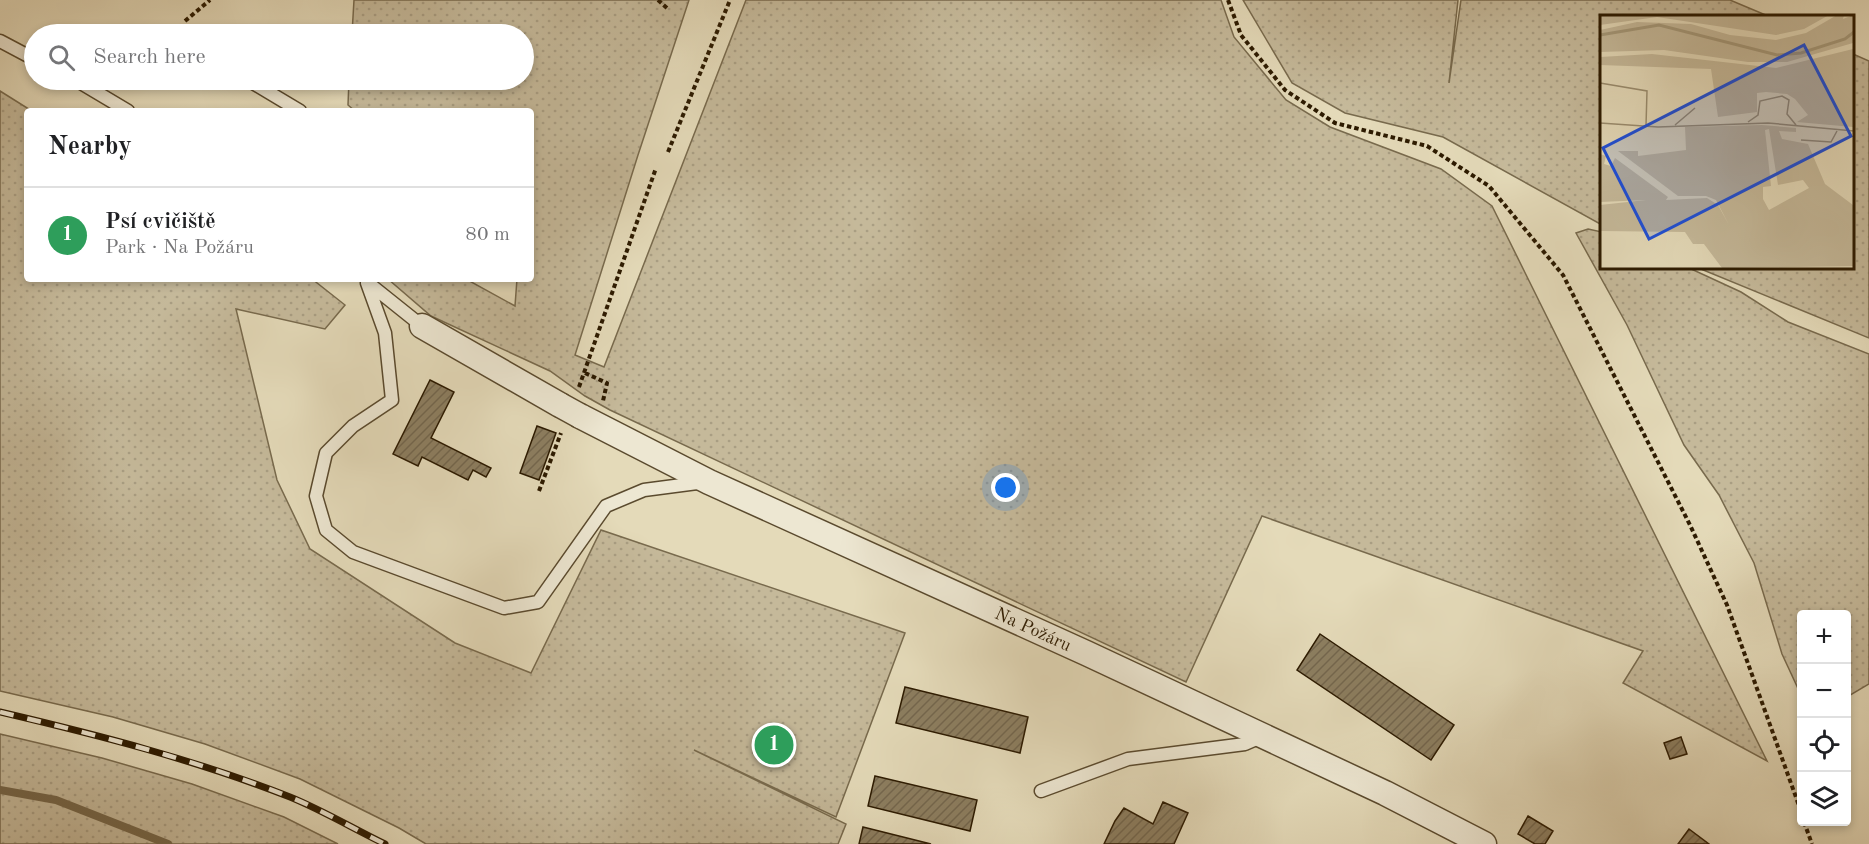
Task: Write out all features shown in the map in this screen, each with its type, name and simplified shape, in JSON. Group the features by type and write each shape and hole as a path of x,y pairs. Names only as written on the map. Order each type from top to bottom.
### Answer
{"street":[{"name":"Na Požáru","path":"422,326 570,410 709,482 1075,648 1385,793 1476,842"}],"lane":[{"path":"0,41 24,54"},
{"path":"98,90 124,108"},
{"path":"265,90 295,108"},
{"path":"365,282 385,333 392,400 353,426 326,453 316,496 326,530 353,552 504,608 538,602 606,506 645,490 709,482"},
{"path":"366,282 422,326"},
{"path":"1041,791 1128,759 1245,744 1262,737"}],"path":[{"path":"182,24 210,0"},
{"path":"658,0 668,9"},
{"path":"668,152 730,0"},
{"path":"1228,0 1241,35 1285,90 1335,123 1427,146 1489,186 1563,275 1690,525 1727,605 1797,800"},
{"path":"539,491 585,373 656,168"},
{"path":"585,373 607,383"},
{"path":"1805,826 1812,844"}],"shaded area":[{"path":"354,0 689,0 575,355 604,367 746,0 1221,0 1234,37 1286,100 1330,127 1441,169 1492,206 1767,761 1623,683 1643,651 1262,516 1186,682 610,410 585,396 550,371 431,316 391,282 471,282 515,306 517,282 534,282 534,108 352,108 348,105 349,90 534,90 534,24 353,24"},
{"path":"1243,0 1458,0 1449,83 1461,0 1730,0 1766,15 1600,15 1600,224 1443,137 1345,113 1292,83"},
{"path":"1854,54 1869,61 1869,338 1698,268 1854,268"},
{"path":"0,91 27,108 24,108 24,282 316,282 345,305 325,329 236,309 277,480 310,549 455,643 531,673 601,530 905,633 836,817 694,750 846,824 838,844 426,844 399,828 300,779 205,744 113,717 0,691"},
{"path":"1588,229 1600,232 1600,268 1689,268 1741,292 1788,322 1869,354 1869,684 1851,695 1851,610 1797,610 1797,686 1782,654 1754,563 1719,495 1684,445 1627,325 1576,233"},
{"path":"0,734 102,758 192,784 284,817 338,844 0,844"}],"building":[{"path":"430,380 454,392 431,438 491,468 486,477 473,470 468,480 422,457 418,466 393,454"},
{"path":"537,426 556,433 539,480 520,473"},
{"path":"1320,634 1454,725 1431,760 1297,670"},
{"path":"905,687 1028,717 1020,753 896,723"},
{"path":"1681,737 1687,754 1670,759 1664,743"},
{"path":"875,776 977,800 970,831 868,806"},
{"path":"1163,802 1188,813 1174,844 1104,844 1124,808 1153,824"},
{"path":"1528,816 1553,831 1545,844 1535,844 1518,834"},
{"path":"863,827 931,844 859,844"},
{"path":"1689,829 1709,844 1678,844"}],"waterway":[{"path":"0,790 56,800 168,844"}],"railway":[{"path":"0,712 110,739 219,771 302,802 385,844"}],"place":[{"name":"Psí cvičiště","path":"774,745"}]}
